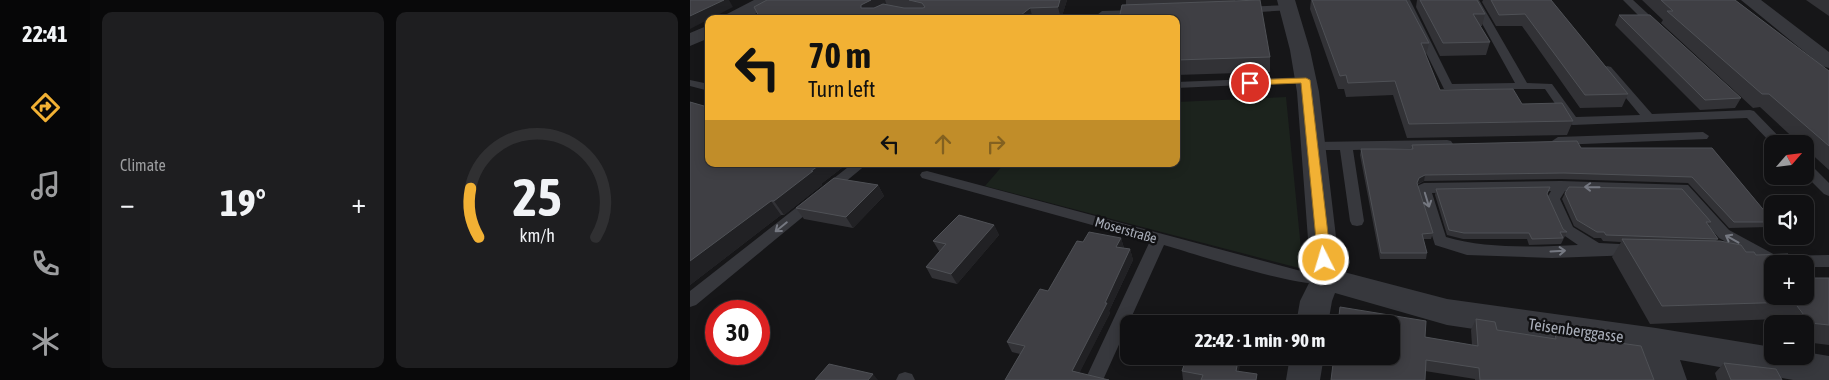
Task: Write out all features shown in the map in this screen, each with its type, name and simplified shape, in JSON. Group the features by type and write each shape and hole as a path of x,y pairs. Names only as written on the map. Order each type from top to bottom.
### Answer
{"street":[{"path":"740,15 768,0"},
{"path":"1750,0 1829,62"},
{"path":"1288,4 1306,80 1326,279 1316,301 1314,315"},
{"path":"690,40 705,33"},
{"name":"Teisenberggasse","path":"1326,279 1447,312 1656,342 1829,371"},
{"path":"1656,342 1670,380"},
{"path":"1303,380 1306,365"}],"lane":[{"path":"1406,0 1448,87 1548,86 1573,121 1750,114"},
{"path":"1474,0 1523,86"},
{"path":"1628,0 1664,34"},
{"path":"1230,10 1288,4"},
{"path":"1101,15 1151,13"},
{"path":"1598,59 1649,118"},
{"path":"1180,86 1306,80"},
{"path":"690,83 705,87"},
{"path":"1736,101 1771,135"},
{"path":"1542,142 1703,136"},
{"path":"1313,146 1464,144"},
{"path":"1346,146 1357,221"},
{"path":"690,300 856,167"},
{"name":"Moserstraße","path":"927,174 1301,277 1326,279"},
{"path":"1814,177 1829,191"},
{"path":"1561,186 1553,199 1567,230 1596,249"},
{"path":"1652,250 1596,249 1552,252 1468,249 1440,241 1424,188 1561,186 1683,188 1724,234 1764,256"},
{"path":"1094,380 1159,239"},
{"path":"1736,257 1764,261"},
{"path":"1814,261 1829,261"}],"shaded area":[{"path":"1286,97 1303,269 985,186 1001,167 1180,167 1180,102"}],"building":[{"path":"690,0 724,0 690,16"},
{"path":"767,0 871,0 861,5 861,8 874,8 883,4 904,8 923,8 925,7 922,3 909,0 1060,0 1058,7 1030,8 1021,15 758,15 754,7"},
{"path":"1260,0 1270,57 1180,60 1180,15 1120,15 1122,5"},
{"path":"1312,0 1406,0 1429,43 1421,43 1440,90 1513,89 1522,104 1562,103 1573,121 1409,124 1395,81 1348,83 1346,75 1340,76"},
{"path":"1420,0 1477,0 1485,14 1473,14 1490,42 1443,43"},
{"path":"1491,0 1551,0 1628,94 1585,95 1525,14 1499,15"},
{"path":"1661,0 1735,0 1829,71 1829,146 1769,94 1762,94 1667,11 1673,11"},
{"path":"1619,15 1650,15 1741,98 1705,100"},
{"path":"690,102 705,105 705,167 817,167 774,201 771,201 690,261"},
{"path":"1577,141 1581,148 1712,148 1764,210 1764,222 1734,222 1692,177 1564,173 1425,175 1419,178 1417,183 1433,233 1422,234 1427,253 1381,253 1361,149 1413,149 1412,145"},
{"path":"834,178 878,185 846,217 796,208"},
{"path":"1550,187 1547,194 1563,229 1567,232 1560,232 1563,238 1532,239 1529,233 1464,233 1449,230 1436,189"},
{"path":"1569,187 1682,189 1711,222 1706,222 1718,239 1606,235 1604,232 1597,232 1577,220 1565,193"},
{"path":"959,215 994,225 951,274 926,267 946,244 933,241"},
{"path":"1089,232 1121,238 1116,247 1130,249 1105,303 1107,303 1072,371 1109,380 1005,380 1025,346 1007,342 1040,289 1048,291 1077,241 1083,242"},
{"path":"1622,239 1720,241 1741,245 1746,252 1754,252 1756,255 1788,254 1789,255 1764,255 1764,303 1662,306"},
{"path":"1814,278 1829,278 1829,325 1814,323 1814,315 1804,315 1796,305 1814,305"},
{"path":"1340,307 1389,315 1339,315"},
{"path":"1400,317 1426,321 1425,337 1478,346 1476,319 1495,322 1497,330 1556,339 1555,334 1641,346 1654,380 1480,380 1479,368 1426,360 1425,380 1331,380 1333,365 1400,365"},
{"path":"1724,363 1776,369 1782,380 1731,380"},
{"path":"829,364 873,374 868,380 815,380"},
{"path":"1184,365 1237,365 1236,371 1257,374 1256,380 1201,380 1203,375 1182,371"}],"route":[{"path":"1250,83 1306,80 1324,260"}]}
